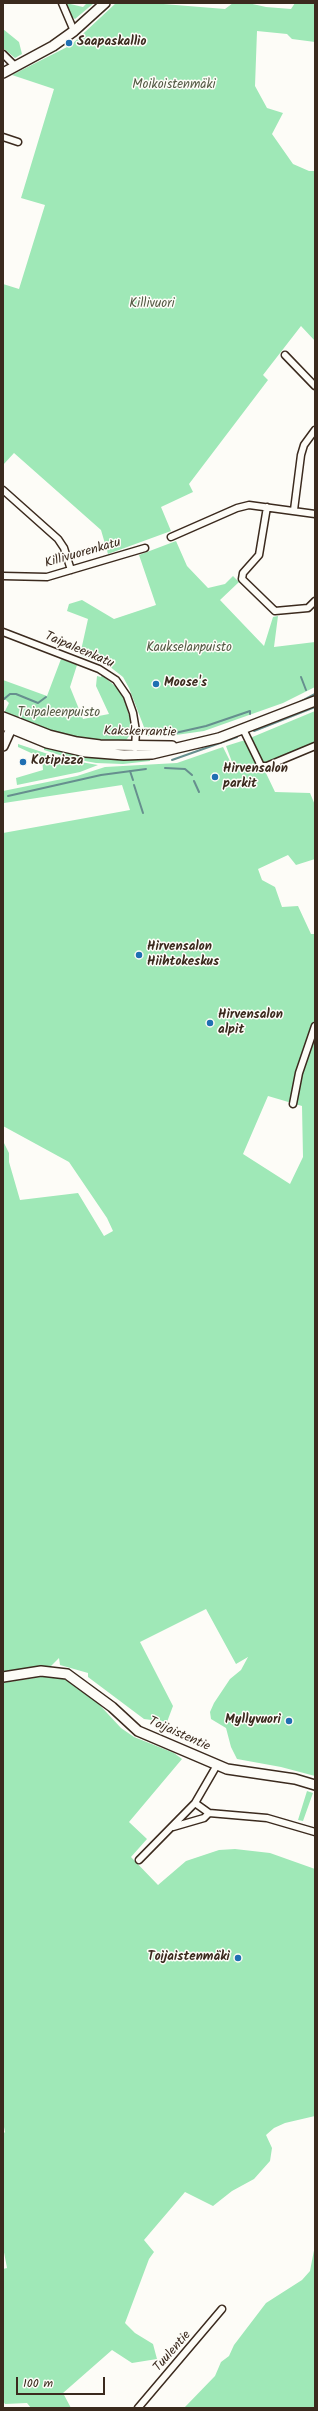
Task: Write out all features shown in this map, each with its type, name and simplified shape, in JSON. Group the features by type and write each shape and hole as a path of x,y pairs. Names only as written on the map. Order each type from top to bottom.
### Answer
{"street":[{"path":"62,3 74,31"},
{"path":"3,73 54,46 74,31 105,3"},
{"path":"3,54 15,66"},
{"path":"3,137 18,142"},
{"path":"285,355 315,386"},
{"path":"294,510 301,455 304,445 315,430"},
{"path":"3,490 58,539 64,548 71,570"},
{"path":"171,537 237,508 249,505 315,514"},
{"path":"267,507 260,552 243,573 242,579 275,611 308,608 315,601"},
{"name":"Killivuorenkatu","path":"3,576 46,577 145,548"},
{"name":"Taipaleenkatu","path":"3,632 99,668 116,680 127,696 133,713 136,731 135,750"},
{"name":"Kakskerrantie","path":"3,717 9,725 31,738 66,748 104,754 185,746 242,729 315,701"},
{"path":"3,746 9,725"},
{"path":"242,729 261,766 267,766 315,746"},
{"path":"293,1104 298,1073 315,1026"},
{"name":"Toijaistentie","path":"3,1677 41,1671 67,1674 106,1702 138,1731 217,1765 235,1770 295,1779 315,1785"},
{"path":"139,1860 195,1803 217,1765"},
{"path":"195,1803 209,1813 271,1819 315,1832"},
{"path":"173,1827 204,1818 209,1813"},
{"name":"Tuulentie","path":"138,2408 222,2309"}],"green space":[{"path":"66,3 83,7 87,3 94,3 75,19 72,17"},
{"name":"Killivuori","path":"116,3 151,3 225,9 233,3 248,3 266,7 291,9 295,3 315,3 315,42 292,39 287,34 257,31 255,86 267,108 283,113 272,134 293,164 309,171 315,171 315,341 301,326 263,375 268,380 189,484 193,492 161,507 171,531 108,554 101,530 14,453 3,465 3,284 19,289 45,205 21,198 54,89 12,75 71,45"},
{"path":"3,29 19,42 22,54 15,58 3,48"},
{"name":"Kaukselanpuisto","path":"176,541 187,566 208,588 225,584 233,576 239,582 220,600 264,646 273,617 278,616 274,647 315,642 315,687 283,703 204,731 169,736 147,735 129,688 123,677 109,666 80,655 88,619 67,611 69,604 82,600 114,619 156,605 139,555"},
{"name":"Taipaleenpuisto","path":"61,659 77,665 70,687 83,719 109,714 96,686 97,676 101,677 102,675 116,687 123,696 131,722 131,733 125,742 68,738 3,715 9,703 6,700 3,700 3,680 47,696"},
{"path":"315,711 315,744 265,764 261,763 250,738"},
{"path":"246,741 258,766 265,771 275,792 310,793 315,805 315,859 296,865 288,855 258,869 262,880 275,887 282,907 298,906 311,934 315,934 315,1776 281,1767 237,1759 231,1747 226,1728 211,1719 210,1712 214,1703 230,1679 241,1670 248,1657 236,1664 206,1609 140,1642 173,1706 167,1722 144,1719 88,1677 88,1673 60,1665 59,1658 51,1666 3,1672 3,1141 9,1153 9,1162 20,1200 78,1193 104,1236 113,1231 107,1218 69,1162 3,1126 3,833 130,810 122,785 4,803 3,791 77,776 105,767 177,763 223,747 230,761 230,767 232,762 226,746","holes":["268,1096 302,1106 303,1157 290,1184 243,1154"]},
{"path":"18,744 63,759 98,765 80,772 17,785 16,778 43,770 42,758 18,747"},
{"path":"44,748 150,757 150,761 123,764 96,763 69,758 44,750"},
{"path":"54,1675 82,1686 121,1728 134,1737 174,1753 182,1759 129,1822 147,1839 131,1857 158,1885 186,1861 219,1850 235,1849 270,1853 315,1869 315,2116 285,2123 274,2128 266,2135 272,2148 270,2161 254,2179 232,2191 213,2206 185,2192 144,2240 154,2252 149,2259 125,2323 135,2333 153,2344 157,2359 132,2363 112,2350 63,2393 71,2408 31,2408 27,2403 5,2404 3,2401 3,2269 7,2268 3,2247 3,2134 5,2132 3,2122 3,1683"},
{"path":"307,1791 313,1793 303,1821 298,1820"},
{"path":"315,2245 315,2408 184,2408 215,2376 221,2362 229,2356 234,2345 266,2303 302,2280 310,2271"}],"waterway":[{"path":"301,677 306,690"},
{"path":"4,699 10,694 16,694 38,703 46,697"},
{"path":"298,703 315,694"},
{"path":"254,731 315,707"},
{"path":"175,733 206,726 250,711 250,714"},
{"path":"172,760 237,737"},
{"path":"165,768 185,769 192,775"},
{"path":"8,796 101,775 146,769"},
{"path":"130,771 133,780"},
{"path":"194,781 199,792"},
{"path":"134,785 143,813"}],"place":[{"name":"Saapaskallio","path":"69,43"},
{"name":"Moose's","path":"156,684"},
{"name":"Kotipizza","path":"23,762"},
{"name":"Hirvensalon parkit","path":"215,777"},
{"name":"Hirvensalon Hiihtokeskus","path":"139,955"},
{"name":"Hirvensalon alpit","path":"210,1023"},
{"name":"Myllyvuori","path":"289,1721"},
{"name":"Toijaistenmäki","path":"238,1958"}],"park label":[{"name":"Moikoistenmäki","path":"174,86"}]}
